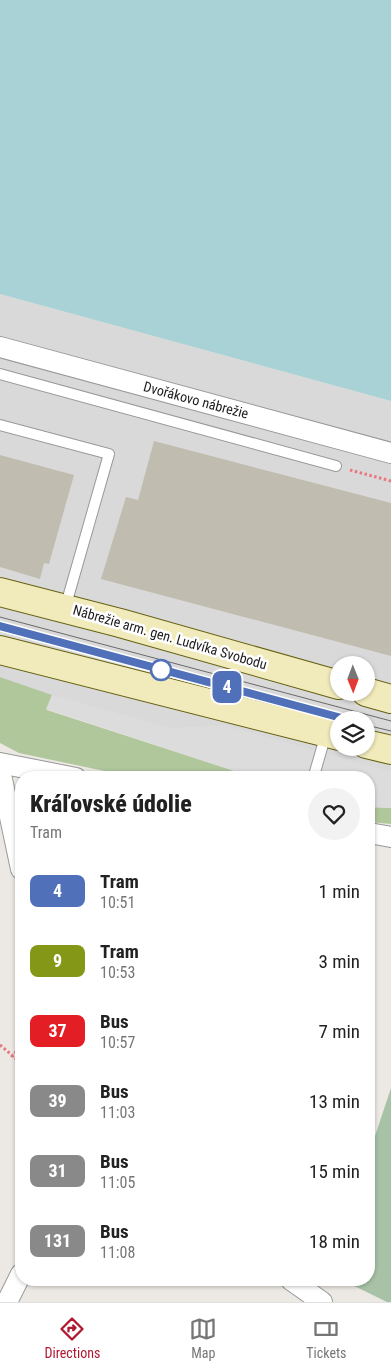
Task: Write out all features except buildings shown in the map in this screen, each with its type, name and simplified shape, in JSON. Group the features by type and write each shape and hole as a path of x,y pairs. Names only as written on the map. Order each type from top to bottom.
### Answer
{"main road":[{"name":"Nábrežie arm. gen. Ludvíka Svobodu","path":"0,592 65,608 330,682"},
{"path":"0,650 330,733"},
{"path":"375,695 391,699"},
{"path":"375,746 391,750"}],"street":[{"name":"Dvořákovo nábrežie","path":"0,348 391,453"},
{"path":"0,763 41,771"},
{"path":"0,770 15,841"},
{"path":"375,834 391,836"},
{"path":"7,1302 15,1286"},
{"path":"299,1286 322,1302"}],"lane":[{"path":"0,374 336,466"},
{"path":"0,425 109,454 65,608"},
{"path":"315,771 330,738"}],"path":[{"path":"336,466 391,481"},
{"path":"0,1046 13,1056 15,1053"},
{"path":"0,1046 15,1058"}],"shaded area":[{"path":"0,294 391,401 391,808 375,807 375,771 238,771 51,695 0,677"},
{"path":"154,441 391,503 391,656 101,579 126,497 138,500"},
{"path":"0,455 74,475 49,564 44,563 40,579 0,567"},
{"path":"52,695 171,728 224,725 391,772 391,808 375,807 375,771 235,771 46,709"}],"green space":[{"path":"0,677 52,695 47,710 235,771 104,771 19,753 0,743"},
{"path":"375,807 391,808 391,824 375,823"},
{"path":"391,1088 391,1302 387,1302 354,1286 375,1286 375,1136"}],"water":[{"path":"0,0 391,0 391,401 0,294"}],"tram line":[{"path":"0,617 391,721"},
{"name":"4","path":"0,626 330,715"},
{"path":"0,627 330,715"},
{"path":"375,727 391,731"}]}
